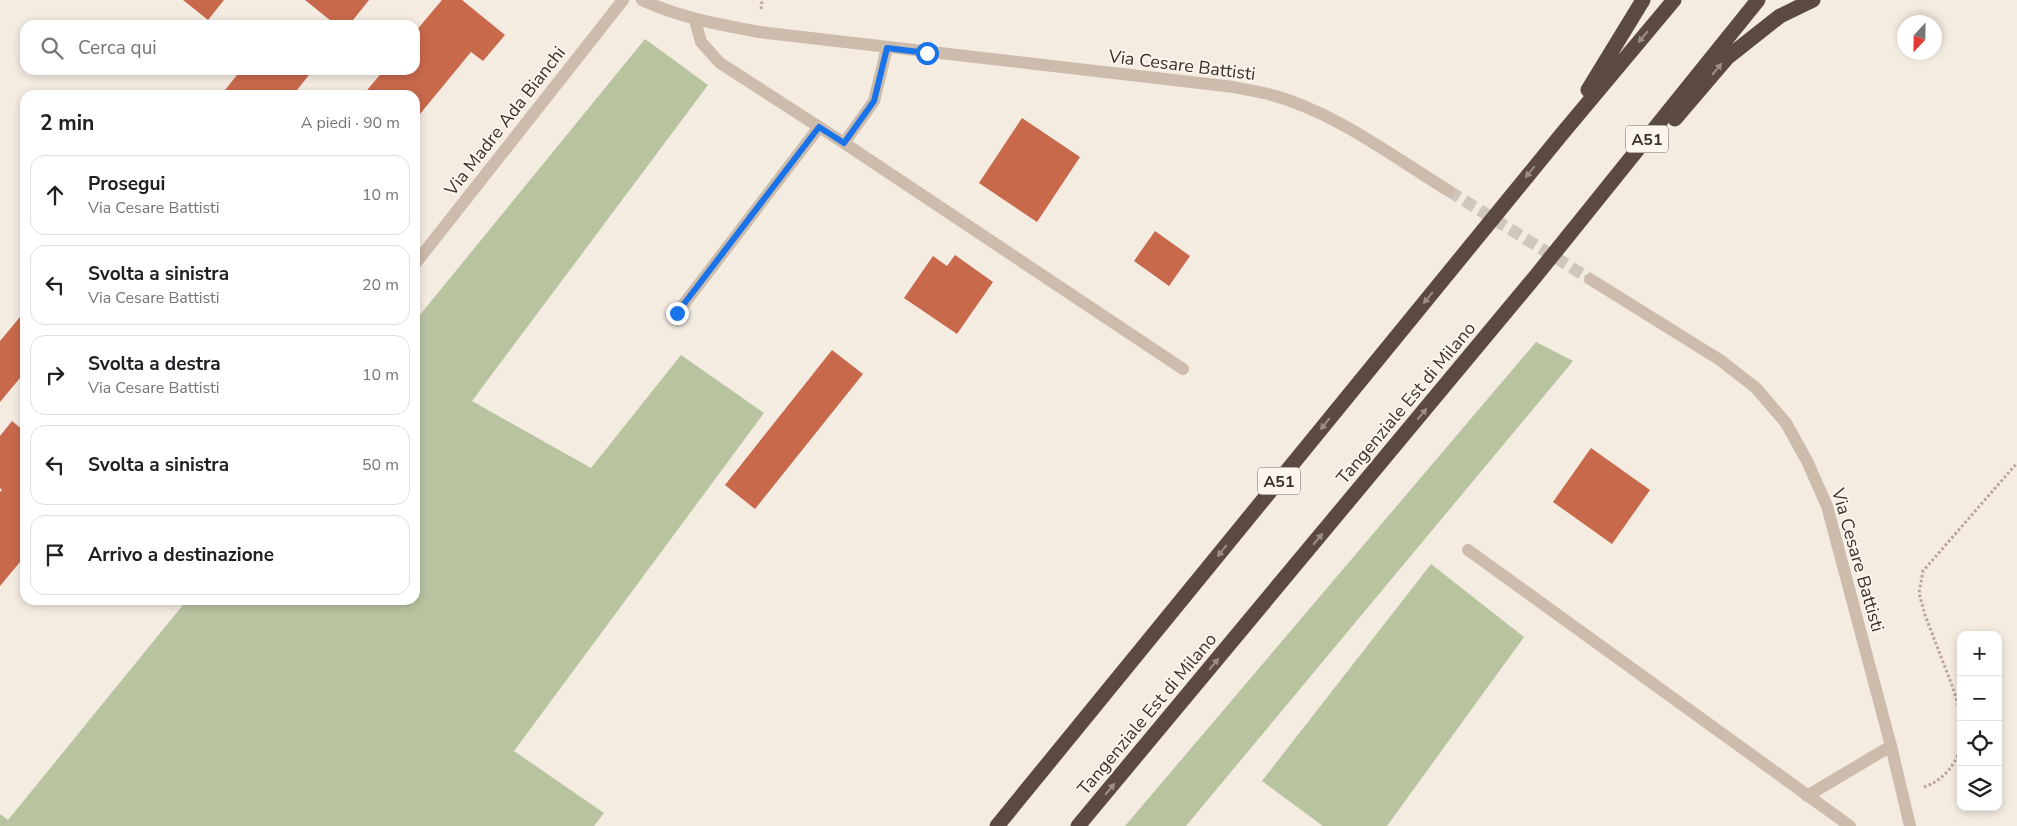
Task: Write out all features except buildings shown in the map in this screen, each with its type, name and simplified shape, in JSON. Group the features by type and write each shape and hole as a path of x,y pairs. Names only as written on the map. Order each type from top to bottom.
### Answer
{"highway":[{"path":"1561,134 1644,0"},
{"name":"A51","path":"997,826 1561,134 1674,0"},
{"name":"Tangenziale Est di Milano","path":"1078,826 1536,277 1758,0"},
{"path":"1536,277 1608,198 1728,57 1780,16 1813,0"}],"street":[{"name":"Via Madre Ada Bianchi","path":"420,258 623,0"},
{"name":"Via Cesare Battisti","path":"642,0 662,10 695,20 759,32 1234,88 1270,95 1310,110 1348,128 1449,191"},
{"path":"695,20 701,42 720,63 844,143 1183,369"},
{"path":"844,143 874,101 887,48"},
{"path":"677,313 819,127"},
{"name":"Via Cesare Battisti","path":"1590,280 1720,360 1756,388 1786,423 1808,461 1826,506 1891,746 1910,826"},
{"path":"1468,550 1850,826"},
{"path":"1807,796 1891,746"}],"path":[{"path":"1957,702 1925,615 1919,592 1923,571 2017,463"},
{"path":"1902,794 1931,784 1948,772 1957,757"}],"green space":[{"path":"645,39 708,85 472,401 591,468 681,355 764,413 514,751 604,813 594,826 0,826 0,814 8,820 183,605 420,605 420,315"},
{"path":"1536,342 1573,361 1186,826 1125,826"},
{"path":"1431,564 1524,637 1387,826 1323,826 1262,781"}],"tunnel":[{"path":"1449,191 1590,279"}],"route":[{"path":"677,313 819,127 844,143 874,101 887,48 927,53"}]}
